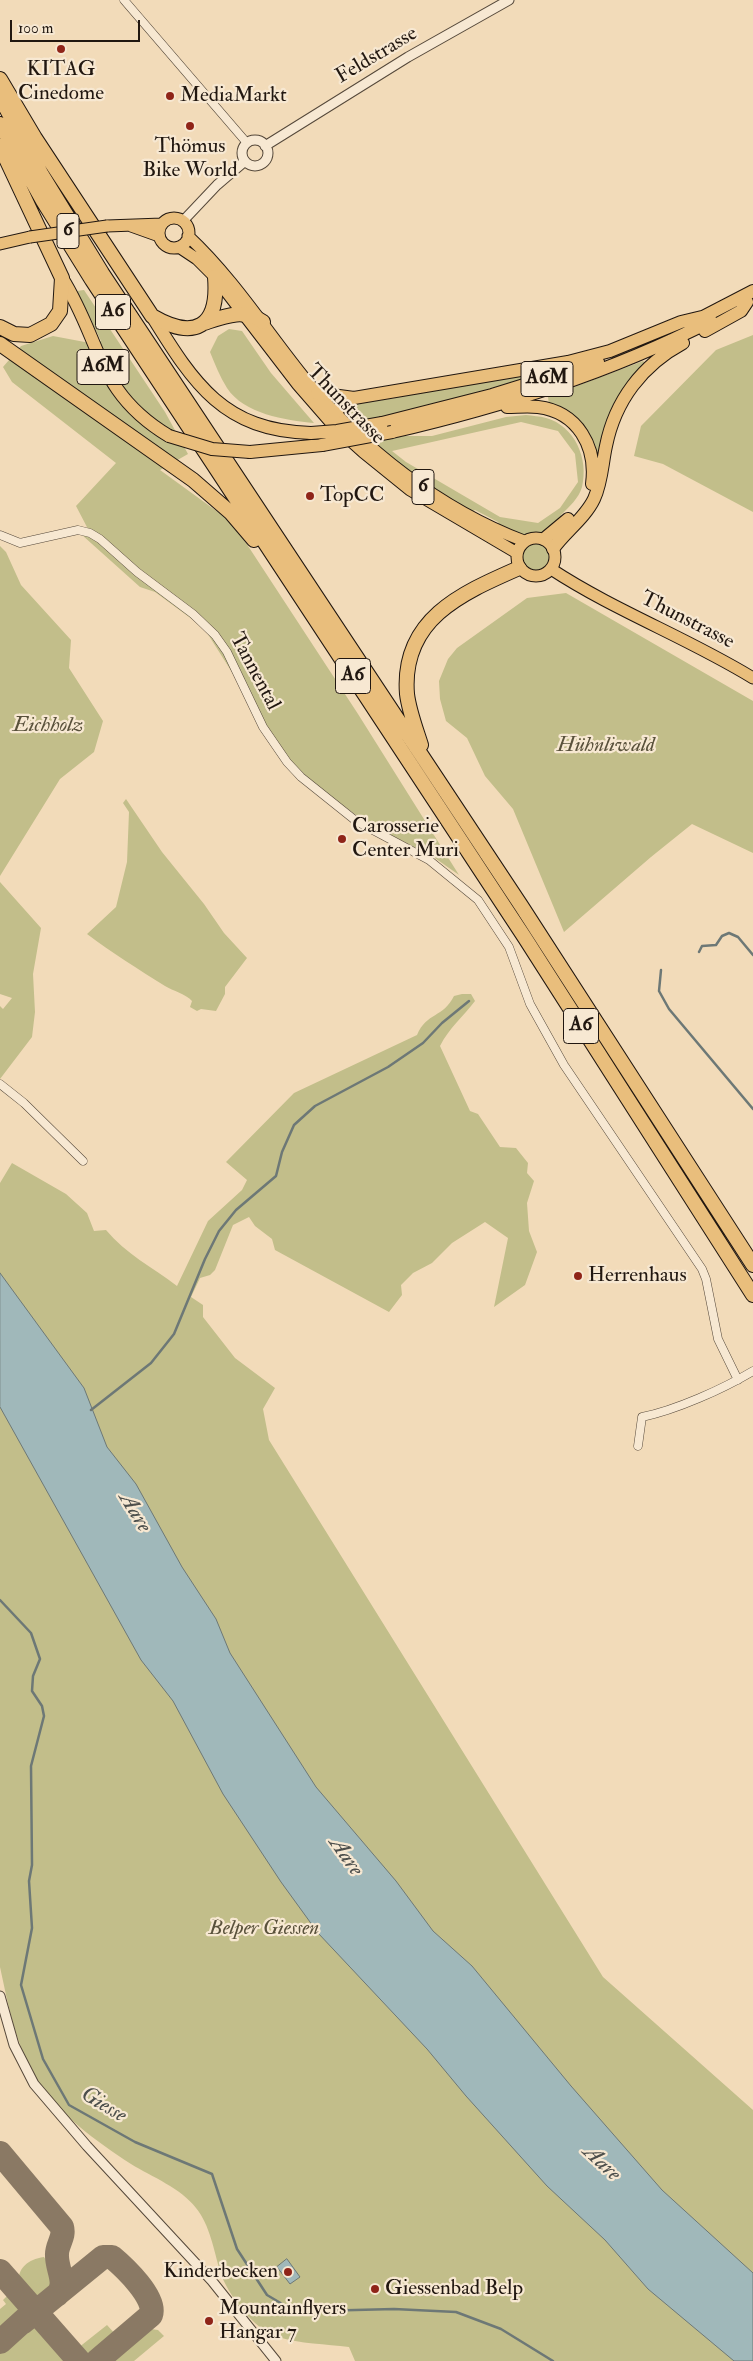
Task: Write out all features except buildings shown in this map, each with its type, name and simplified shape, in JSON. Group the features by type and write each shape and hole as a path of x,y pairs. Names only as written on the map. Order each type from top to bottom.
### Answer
{"highway":[{"path":"0,79 35,138 152,316 180,329 189,329 243,313 256,317 263,322"},
{"name":"A6","path":"0,97 42,175 102,273 426,761 753,1265"},
{"name":"A6","path":"0,124 42,201 92,280 565,1001 753,1295"},
{"path":"0,146 62,278 60,310 51,324 38,333 22,336 0,327"},
{"path":"204,323 215,306 215,277"},
{"name":"A6M","path":"62,278 102,365 116,390 133,410 169,436 212,450 250,452 322,445 392,432 494,406 567,383 636,356 751,297"},
{"path":"553,549 594,500 599,486 605,448 614,417 628,390 639,376 672,348 741,310 751,297"},
{"name":"A6M","path":"152,316 189,371 206,391 226,409 253,423 270,429 311,433 338,431 382,423 492,395 578,369 633,348 751,297"},
{"path":"317,393 354,398 588,357 635,342 681,322 706,316"},
{"path":"0,344 140,440 206,490 240,522 274,568 298,592"},
{"path":"334,418 354,398"},
{"path":"494,406 539,407 551,410 573,423 588,443 594,470 587,497 567,520 544,540"},
{"path":"426,761 408,696 408,667 419,638 426,626 446,605 471,590 519,568"}],"main road":[{"path":"169,219 183,221 188,228 188,236 185,242 179,247 169,248 164,245 159,236 162,224 169,219"},
{"name":"6","path":"0,244 30,237 106,226 162,224"},
{"name":"6","path":"131,226 159,236"},
{"name":"Thunstrasse","path":"188,236 221,270 263,322 334,418 429,491 484,523 524,542"},
{"name":"Thunstrasse","path":"179,247 197,259 215,277 288,374 334,418 374,462 410,490 517,553"},
{"path":"533,538 544,540 553,549 555,559 551,569 546,573 535,576 529,575 519,568 517,553 524,542 533,538"},
{"name":"Thunstrasse","path":"551,569 606,602 708,652 753,678"}],"street":[{"path":"124,0 247,143"},
{"name":"Feldstrasse","path":"265,146 400,62 509,0"},
{"path":"259,141 265,146 267,157 262,163 252,165 245,161 242,150 247,143 259,141"},
{"path":"183,221 217,185 245,161"},
{"name":"Tannental","path":"0,535 20,543 78,530 90,533 100,539 137,572 193,614 215,636 227,652 263,727 287,762 315,789 356,821 422,856 452,877 478,900 509,947 530,1004 554,1049 702,1269 710,1292 720,1346 738,1380"},
{"path":"0,1084 24,1103 84,1161"},
{"path":"638,1446 642,1418 738,1380 753,1371"},
{"path":"0,1996 14,2045 34,2084 105,2167 212,2281 276,2361"}],"green space":[{"path":"84,290 165,412 188,454 160,470 233,523 358,714 459,875 432,856 367,823 315,785 285,756 204,628 155,592 140,587 82,535 88,529 76,506 116,463 12,382 3,367 21,346 53,336 90,343 101,341 77,291"},
{"path":"229,329 242,331 271,373 314,423 266,414 254,410 234,397 224,384 210,352 218,336"},
{"path":"753,335 753,512 663,464 634,456 641,426 716,350"},
{"path":"643,361 646,363 601,456 598,456 586,429 575,419 549,405 548,397"},
{"path":"539,372 539,374 516,382 470,396 353,423 340,413 351,405 395,398 432,388"},
{"path":"526,415 544,417 556,422 572,436 581,455 584,476 579,495 561,515 560,523 538,535 532,536 511,532 501,528 498,522 475,510 471,512 410,473 374,442 403,436 432,436 506,417","holes":["521,422 558,431 575,454 578,482 560,508 538,523 500,517 406,462 392,451"]},
{"path":"536,543 546,547 550,557 546,567 536,571 526,567 522,557 526,547"},
{"name":"Eichholz","path":"0,546 6,552 21,585 71,640 69,668 103,721 94,752 60,779 0,876"},
{"name":"Hühnliwald","path":"566,593 753,701 753,853 692,824 564,932 513,809 485,776 467,738 446,721 440,699 439,681 448,659 457,648 527,598"},
{"path":"126,799 162,852 204,904 224,933 247,958 225,987 225,994 216,1011 201,1009 197,1011 190,1007 192,1001 183,994 165,986 87,934 116,907 127,862 129,812 123,803"},
{"path":"0,882 41,928 33,974 35,1012 32,1037 0,1079 0,1006 3,1009 12,998 0,994"},
{"name":"Belper Giessen","path":"471,994 475,1001 452,1028 440,1046 470,1111 478,1114 500,1147 516,1148 528,1163 527,1173 534,1181 527,1203 529,1231 537,1252 525,1285 494,1307 508,1238 485,1222 452,1243 432,1263 413,1273 401,1285 402,1295 389,1312 275,1250 272,1239 255,1226 249,1217 233,1225 215,1270 210,1275 200,1278 191,1297 203,1305 203,1317 235,1358 275,1388 263,1409 269,1440 603,1977 753,2110 753,2361 355,2361 349,2347 295,2341 269,2333 251,2319 229,2290 220,2271 205,2222 190,2201 105,2146 67,2115 45,2091 29,2066 18,2039 0,1967 0,1183 12,1163 66,1194 87,1213 94,1231 106,1230 131,1253 177,1286 208,1221 242,1190 247,1180 226,1162 294,1093 417,1035 425,1022 445,1008 454,996"},
{"path":"44,2257 52,2269 51,2289 44,2295 34,2295 26,2292 19,2280 20,2273 24,2266 32,2260"},
{"path":"10,2293 20,2306 20,2311 14,2322 0,2334 0,2309 6,2304 3,2300"},
{"path":"107,2325 116,2335 99,2353 83,2355 78,2348"},
{"path":"32,2327 46,2331 71,2361 0,2361 0,2350 24,2330"},
{"path":"151,2329 158,2330 164,2336 134,2361 104,2361 128,2344 127,2342 139,2332"}],"water":[{"name":"Aare","path":"0,1273 84,1388 107,1447 136,1484 182,1567 216,1619 230,1653 316,1787 396,1881 433,1931 472,1966 571,2086 662,2190 753,2273 753,2361 734,2361 648,2289 605,2240 547,2186 466,2096 427,2049 318,1933 281,1882 223,1794 173,1701 141,1660 0,1407"},
{"name":"Kinderbecken","path":"287,2259 300,2277 290,2284 277,2267"}],"waterway":[{"path":"699,952 702,946 716,945 722,936 729,933 738,937 753,955"},
{"path":"661,970 659,991 669,1009 753,1109"},
{"path":"91,1410 151,1363 174,1334 205,1259 219,1231 236,1210 276,1176 282,1152 294,1125 315,1106 388,1067 423,1043 442,1023 469,1001"},
{"name":"Giesse","path":"0,1600 31,1633 40,1659 33,1676 32,1691 42,1706 44,1716 31,1766 32,1865 29,1881 32,1928 21,1985 43,2059 69,2105 135,2142 212,2174 237,2249 267,2295 289,2308 317,2311 394,2309 456,2312 501,2329 553,2361"}],"taxiway":[{"path":"0,2153 62,2227 63,2231 57,2254 62,2286 57,2295"},
{"path":"22,2323 103,2257 112,2257 138,2283 149,2300 152,2308 151,2315 97,2361"},
{"path":"0,2271 79,2361"},
{"path":"0,2342 32,2313"}],"place":[{"name":"KITAG Cinedome","path":"61,49"},
{"name":"MediaMarkt","path":"170,96"},
{"name":"Thömus Bike World","path":"190,126"},
{"name":"TopCC","path":"310,496"},
{"name":"Carosserie Center Muri","path":"342,839"},
{"name":"Herrenhaus","path":"578,1276"},
{"name":"Kinderbecken","path":"288,2272"},
{"name":"Giessenbad Belp","path":"375,2289"},
{"name":"Mountainflyers Hangar 7","path":"209,2321"}]}
